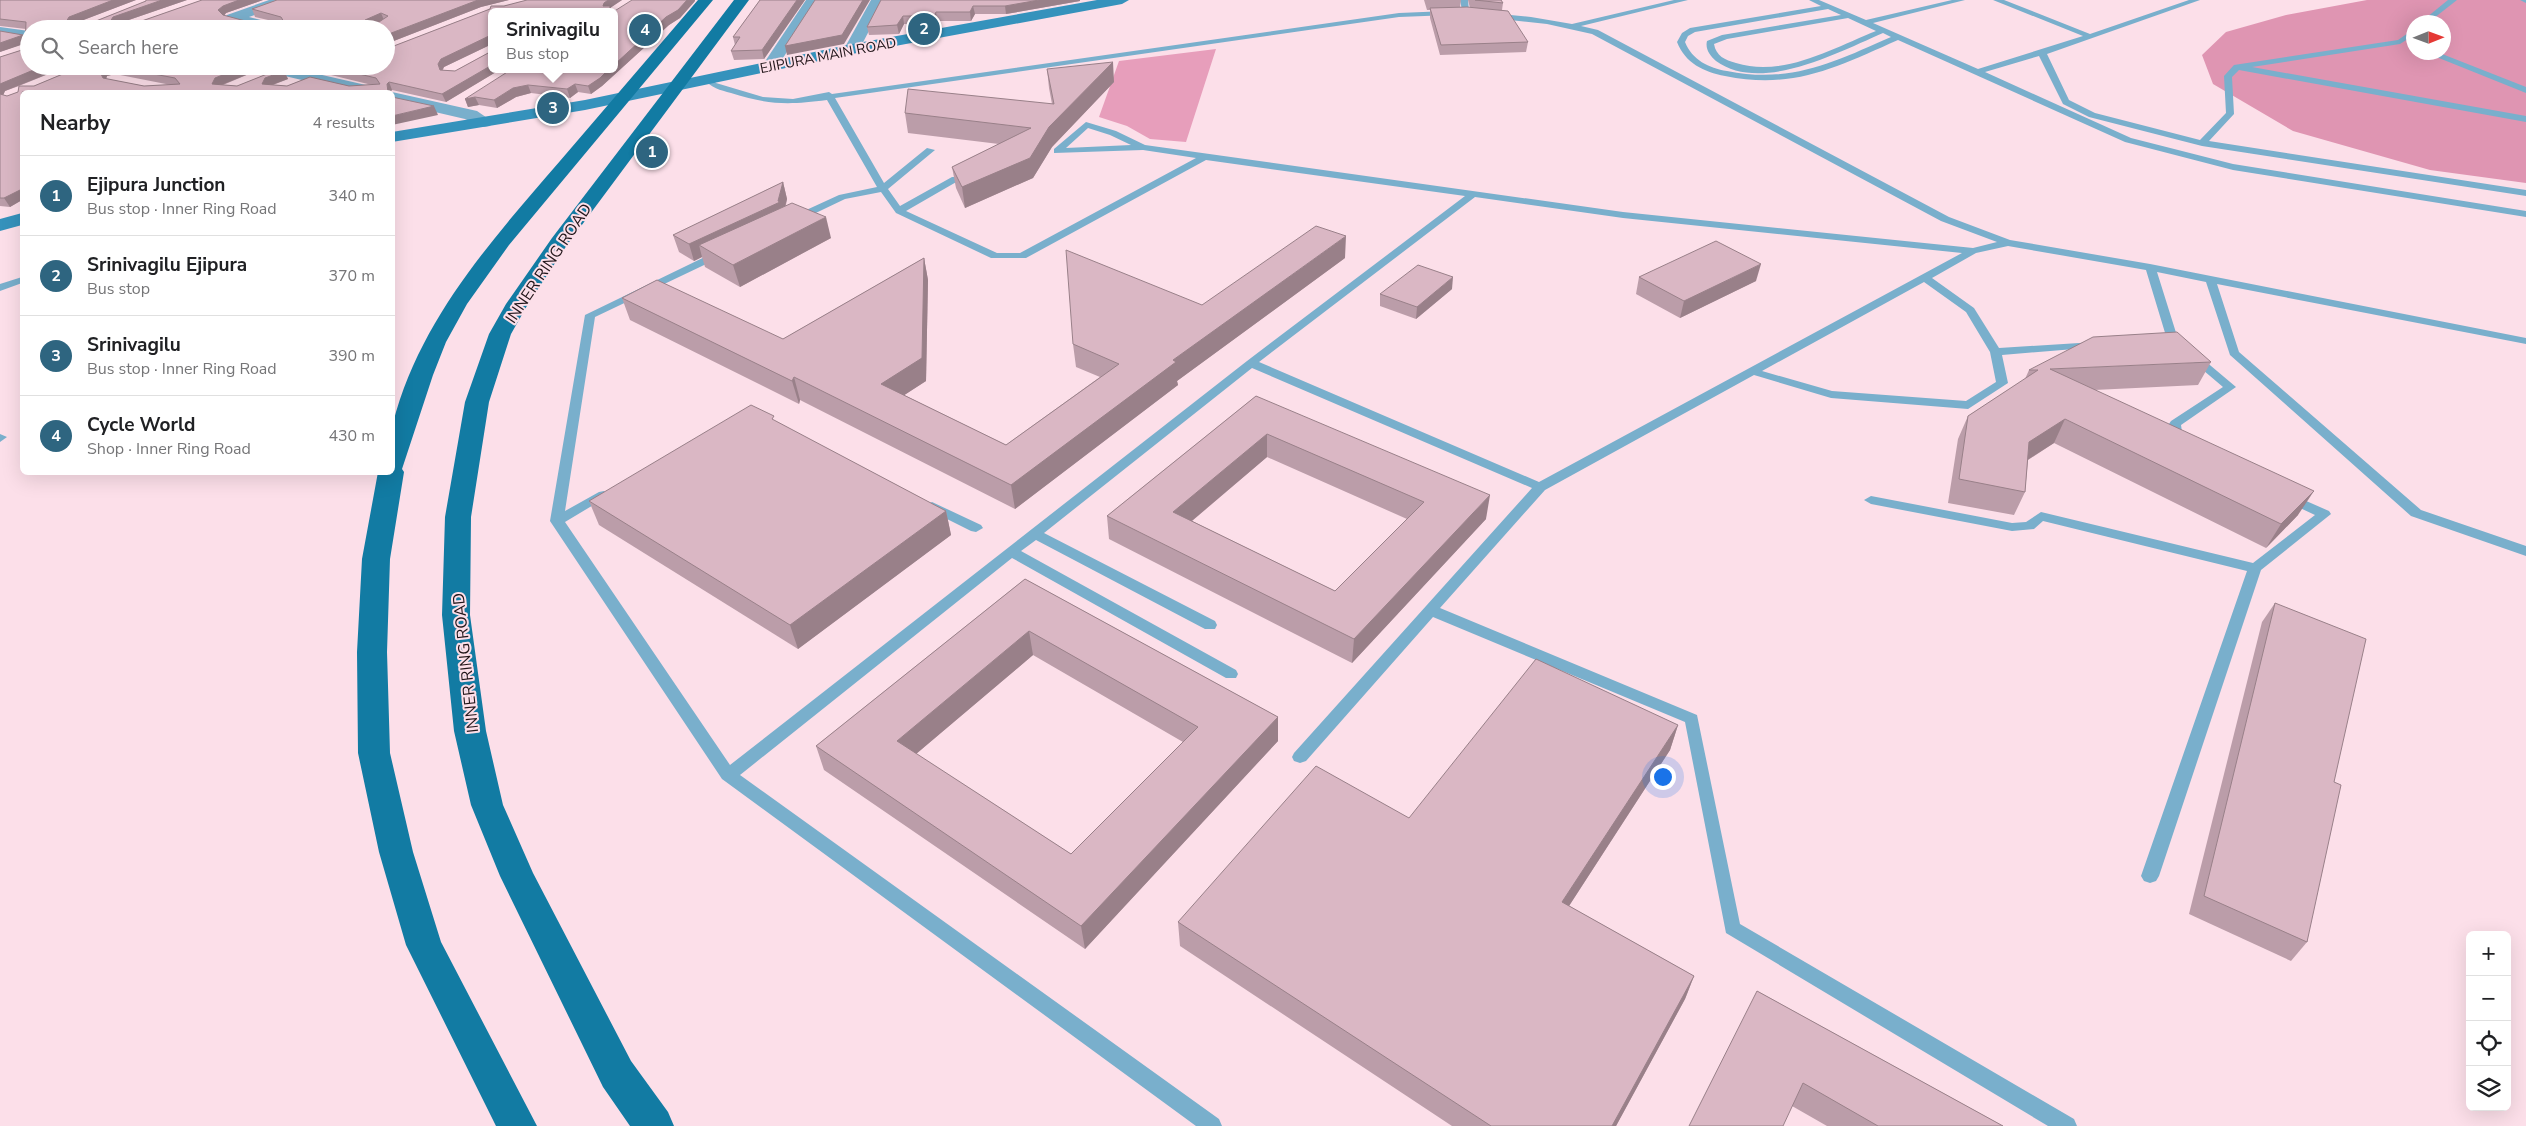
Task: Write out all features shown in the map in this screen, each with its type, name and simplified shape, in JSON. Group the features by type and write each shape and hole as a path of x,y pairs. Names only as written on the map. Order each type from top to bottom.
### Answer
{"main road":[{"path":"395,455 421,375 435,342 457,303 502,241 706,0"},
{"name":"INNER RING ROAD","path":"654,1126 617,1074 517,876 487,805 470,731 456,615 458,517 477,402 500,334 517,304 559,242 742,0"},
{"path":"390,475 376,559 372,652 374,753 396,852 424,945 517,1126"}],"street":[{"path":"240,20 232,18 283,0"},
{"path":"770,66 813,0"},
{"path":"852,49 878,0"},
{"name":"EJIPURA MAIN ROAD","path":"395,137 624,97 852,49 1089,3 1122,0"},
{"path":"0,32 20,35"},
{"path":"253,81 267,75"},
{"path":"305,75 364,90"},
{"path":"285,89 330,75"},
{"path":"446,110 470,97"},
{"path":"395,98 470,115 484,122"},
{"path":"0,225 20,220"}],"lane":[{"path":"1464,0 1466,12"},
{"path":"1572,26 1684,0"},
{"path":"1813,0 2128,140 2233,166 2526,214"},
{"path":"1865,23 1961,0"},
{"path":"1997,0 2089,36"},
{"path":"1976,72 2042,53 2196,0"},
{"path":"2434,15 2453,0"},
{"path":"1829,7 1693,30 1685,35 1681,42 1683,49 1690,58 1712,70 1769,80 1811,74 1899,37"},
{"path":"708,79 713,86 762,100 793,102 829,95 1399,15 1466,12 1512,16 1572,26 1595,32 1945,219 2008,243 2086,254 2526,341"},
{"path":"1849,16 1725,37 1710,43 1710,49 1715,56 1735,67 1768,71 1786,69 1884,30"},
{"path":"2400,42 2406,37"},
{"path":"2202,143 2230,114 2228,76 2237,68 2400,42 2406,44"},
{"path":"2042,53 2066,102 2092,115 2202,143 2526,193"},
{"path":"2449,60 2526,90"},
{"path":"2237,68 2526,119"},
{"path":"829,95 883,190 899,212 995,256 1022,256 1205,156"},
{"path":"1143,147 1113,133 1086,125 1056,151 1143,147 1623,215 1972,251"},
{"path":"788,222 842,197 883,190 930,150"},
{"path":"899,212 956,178"},
{"path":"728,775 1251,363 1472,195"},
{"path":"1300,757 1540,487 1755,372 1972,251 2008,243"},
{"path":"734,248 590,315 558,521 728,775 1212,1126"},
{"path":"2150,267 2179,345"},
{"path":"1755,372 1832,394 1968,405 2002,383 1996,352 1970,310 1924,278"},
{"path":"2210,279 2234,353 2416,513 2526,551"},
{"path":"0,288 20,281"},
{"path":"2152,340 2179,345 2230,387 2175,424 2176,444 2194,453"},
{"path":"1996,352 2104,344"},
{"path":"1251,363 1540,487"},
{"path":"558,521 618,488"},
{"path":"2150,876 2255,568 2324,514 2272,490"},
{"path":"1871,500 2012,526 2028,526 2041,516 2255,568"},
{"path":"923,502 976,528"},
{"path":"1034,533 1210,625"},
{"path":"1010,551 1231,674"},
{"path":"1431,610 1692,719 1732,928 2067,1126"}],"shaded area":[{"path":"2367,0 2526,0 2526,183 2430,170 2293,131 2213,84 2202,55 2226,32 2286,15"},
{"path":"1216,49 1186,142 1150,139 1127,126 1099,117 1119,61"}],"building":[{"path":"0,0 113,0 69,17 67,20 20,21 0,19"},
{"path":"146,0 162,0 113,17 111,20 98,20"},
{"path":"202,0 239,0 218,10 223,15 242,20 145,20"},
{"path":"277,0 478,0 395,32 395,20 382,20 388,16 381,13 365,20 283,20 281,17 252,9"},
{"path":"527,0 608,0 603,6 610,6 610,8 490,8 491,6 504,6"},
{"path":"632,0 687,0 618,61 618,9"},
{"path":"760,0 797,0 762,50 731,51 740,37 733,37"},
{"path":"815,0 863,0 842,35 785,46"},
{"path":"881,0 1039,0 1005,6 973,6 970,12 936,12 934,16 903,16 897,25 867,27"},
{"path":"1475,0 1501,0 1503,3"},
{"path":"1467,7 1508,11 1528,42 1441,45 1430,8"},
{"path":"488,10 488,36 441,59 438,64 440,70 455,71 488,53 488,67 442,94 389,82 387,84 388,90 20,90 20,190 0,198 0,94 7,96 18,92 19,86 34,86 60,75 102,75 103,78 144,86 180,84 175,78 159,75 222,75 215,78 212,84 237,86 264,75 273,75 265,78 262,84 287,86 310,77 349,86 380,84 376,78 363,75 395,75 395,46"},
{"path":"0,31 20,34 20,36 0,43"},
{"path":"20,51 22,75 0,84 0,57"},
{"path":"1113,62 1049,127 1030,158 962,187 952,167 1031,128 905,113 908,89 1054,104 1047,69"},
{"path":"506,73 605,73 588,86 575,84 567,89 528,85 513,88 494,100 475,97 465,99"},
{"path":"395,98 434,106 395,115"},
{"path":"783,182 778,201 780,202 689,244 673,235"},
{"path":"792,203 826,217 733,265 699,245"},
{"path":"1316,226 1346,236 1173,360 1176,362 1011,485 794,377 792,381 622,298 657,280 783,339 924,258 922,358 881,384 1006,445 1119,364 1073,344 1066,250 1202,305"},
{"path":"1716,241 1761,264 1684,301 1639,277"},
{"path":"1418,265 1453,277 1417,307 1380,294"},
{"path":"2177,332 2211,362 2050,369 2314,491 2281,524 2065,419 2029,442 2025,492 1959,479 1968,416 2038,370 2029,370 2093,337"},
{"path":"1256,396 1490,495 1354,639 1107,516","holes":["1267,434 1424,502 1335,591 1173,512"]},
{"path":"751,405 774,416 772,419 946,511 790,625 589,501"},
{"path":"1025,579 1278,717 1081,926 816,746","holes":["1029,631 1198,727 1071,854 897,741"]},
{"path":"2275,603 2366,639 2334,782 2341,785 2307,942 2204,896"},
{"path":"1536,659 1678,725 1562,902 1694,976 1612,1126 1491,1126 1178,922 1316,766 1409,818"},
{"path":"1757,991 2003,1126 1878,1126 1803,1083 1783,1126 1689,1126"}],"place":[{"name":"Srinivagilu Ejipura","path":"924,29"},
{"name":"Cycle World","path":"645,30"},
{"name":"Srinivagilu","path":"553,108"},
{"name":"Ejipura Junction","path":"652,152"}]}
